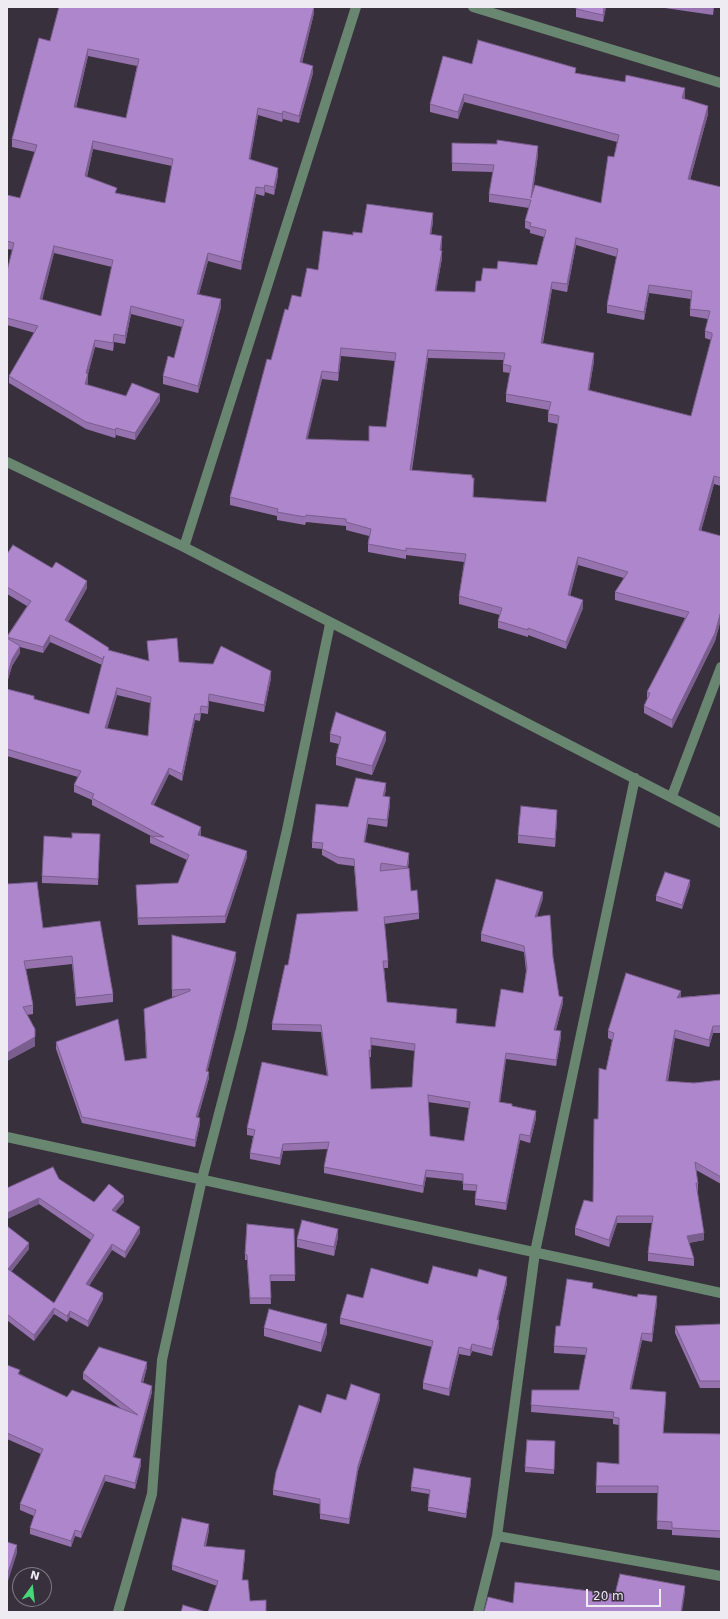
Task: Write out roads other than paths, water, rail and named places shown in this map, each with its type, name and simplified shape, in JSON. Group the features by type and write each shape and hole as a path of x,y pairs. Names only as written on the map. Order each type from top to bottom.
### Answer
{"street":[{"path":"184,547 356,7"},
{"path":"473,7 721,83"},
{"path":"7,462 184,547 330,624 672,796 721,823"},
{"path":"118,1612 152,1494 162,1360 202,1179 245,1014 287,830 330,624"},
{"path":"672,796 721,667"},
{"path":"478,1612 497,1536 535,1252 634,778"},
{"path":"7,1137 721,1293"},
{"path":"497,1536 721,1576"}]}
